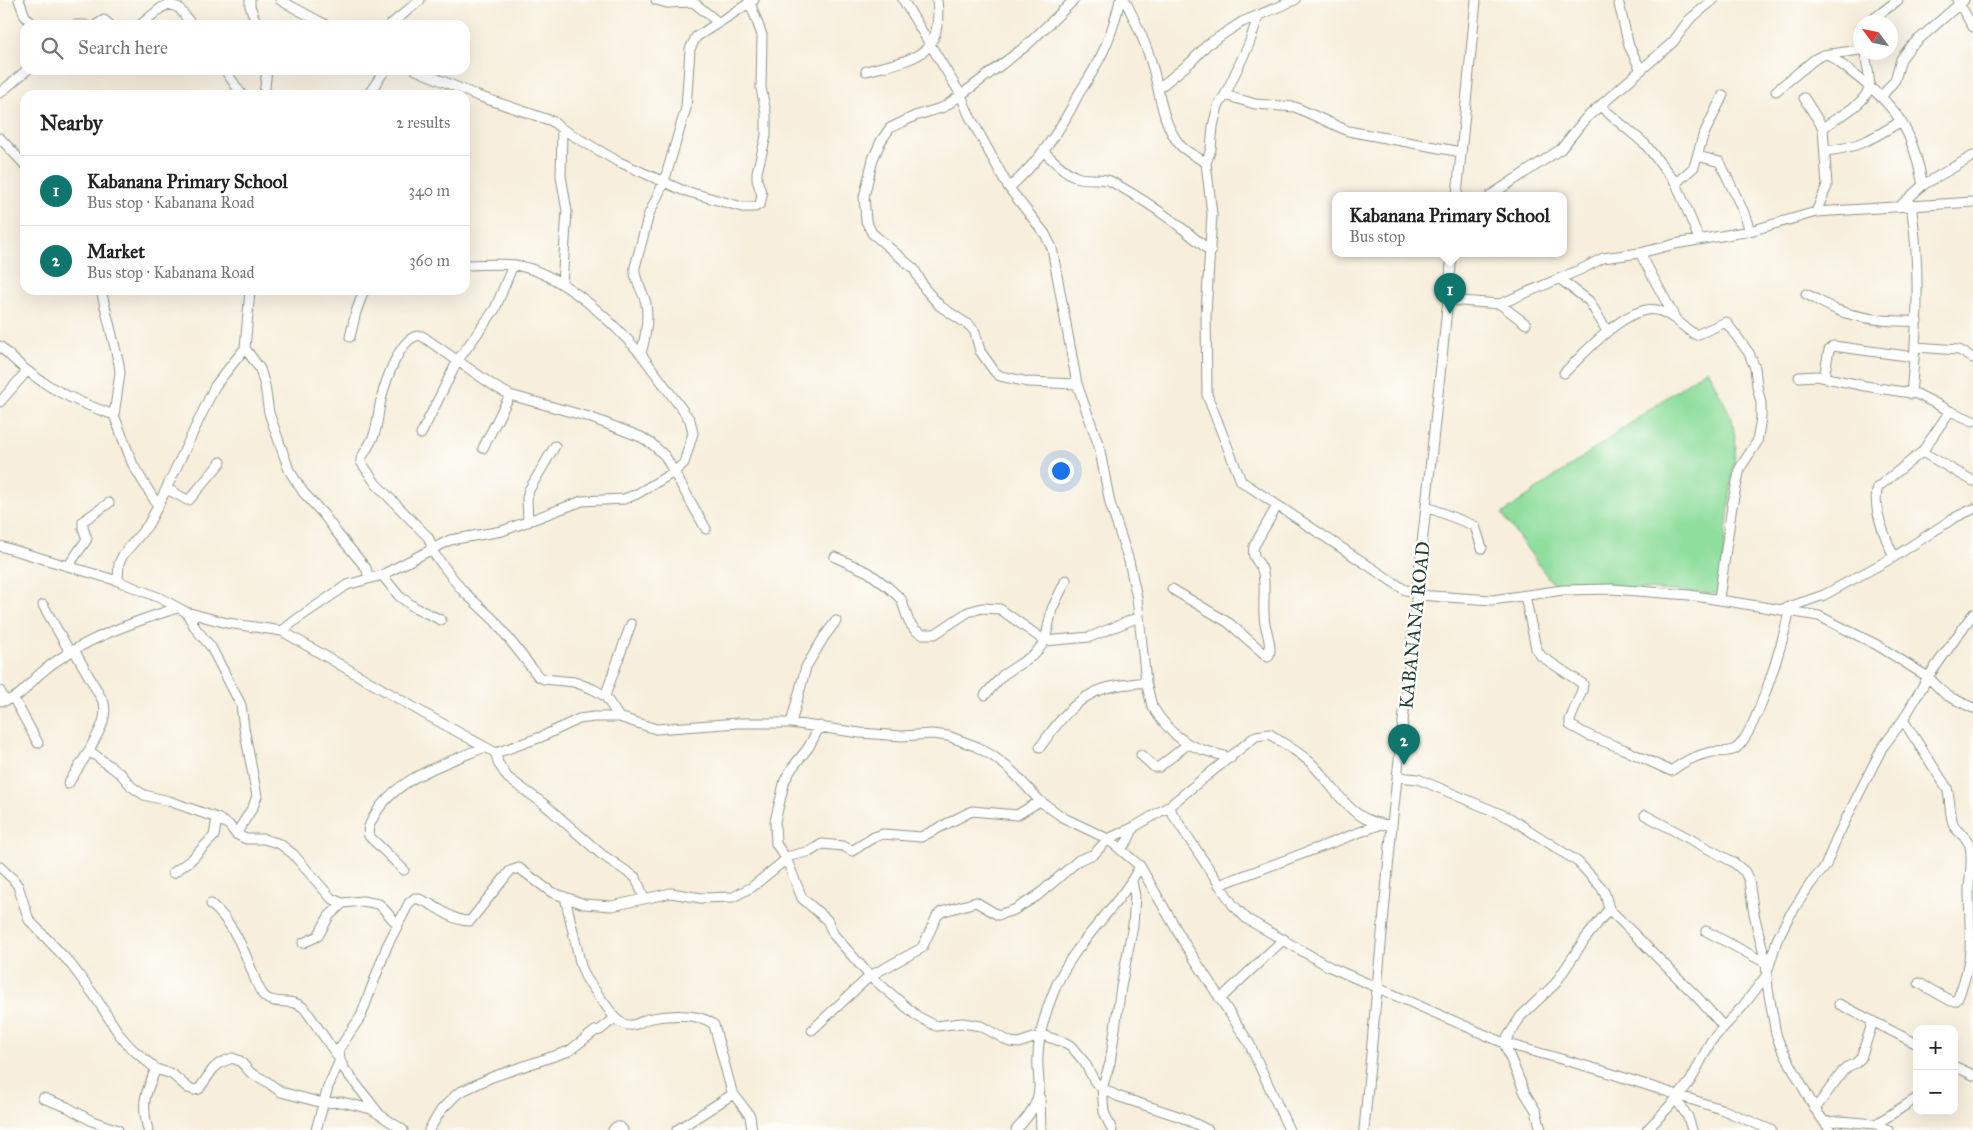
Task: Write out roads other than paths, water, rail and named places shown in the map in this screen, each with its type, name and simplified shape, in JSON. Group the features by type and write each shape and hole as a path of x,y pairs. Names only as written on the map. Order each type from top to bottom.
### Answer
{"street":[{"path":"19,0 24,16 28,20"},
{"path":"250,0 255,20"},
{"path":"280,0 317,20"},
{"path":"396,20 420,0"},
{"path":"656,0 667,3 693,2 717,24"},
{"path":"903,0 961,96 969,115 1009,188 1046,234 1052,248 1077,384 1099,446 1110,503 1129,562 1137,598 1144,648 1146,682 1152,706 1173,733 1188,744 1231,758"},
{"path":"866,71 900,62 923,53 931,44 938,30 937,0"},
{"path":"1074,0 1026,46 961,96 944,107 915,116 890,128 881,141 867,179 864,197 866,221 872,233 914,269 926,289 940,306 970,326 975,332 980,351 995,372 1000,376 1028,382 1077,384"},
{"path":"1009,188 1043,151 1071,111 1078,95 1097,64 1110,34 1120,0"},
{"path":"1125,0 1152,63 1160,104 1172,132 1181,146 1206,162"},
{"path":"1158,88 1192,61 1218,36 1242,22 1258,17 1295,0"},
{"path":"1457,192 1476,0"},
{"path":"1618,0 1629,46 1641,70"},
{"path":"1496,192 1561,149 1585,119 1673,42 1689,20 1713,0"},
{"path":"1878,15 1898,0"},
{"path":"470,93 552,121 562,129 617,161 664,182 682,190 742,207 755,208 760,204 762,195 757,180 757,172 764,148 766,130 761,88 762,35 751,1 696,37 690,49 687,101 664,182 649,214 634,271 646,304 645,340 641,354"},
{"path":"1882,96 1896,80 1901,59 1910,47 1960,1 1973,27"},
{"path":"146,20 169,4 178,8 188,20"},
{"path":"1258,17 1249,44 1226,95 1214,115 1211,149 1206,162 1212,214 1206,314 1208,395 1241,481 1405,590 1417,593 1492,600 1563,590 1612,589 1719,599 1819,616 1877,645 1928,677 1946,695 1973,708"},
{"path":"1776,91 1816,59 1828,54 1853,51"},
{"path":"1828,54 1882,96 1901,121 1913,146 1923,185"},
{"path":"1823,128 1836,117 1856,107 1867,94 1869,86 1865,60"},
{"path":"0,93 21,75"},
{"path":"228,75 239,90"},
{"path":"265,90 267,75"},
{"path":"371,90 382,75"},
{"path":"428,75 464,90"},
{"path":"1226,95 1255,104 1295,107 1348,131 1461,152"},
{"path":"1676,183 1691,171 1698,156 1703,136 1723,95"},
{"path":"1804,98 1823,128 1827,186 1816,212"},
{"path":"1600,106 1645,144 1676,183 1700,239"},
{"path":"1825,151 1846,149 1874,139 1901,121"},
{"path":"562,129 561,176 567,211 562,284"},
{"path":"0,138 3,148 20,161"},
{"path":"1043,151 1073,176 1088,180 1108,180 1151,206 1192,235 1211,252"},
{"path":"1698,156 1720,162 1750,231"},
{"path":"1900,206 1923,185 1973,156"},
{"path":"1448,300 1500,304 1603,258 1640,253 1700,239 1750,231 1816,212 1973,202"},
{"path":"1911,205 1918,282 1916,346 1911,394"},
{"path":"1640,253 1675,318"},
{"name":"KABANANA ROAD","path":"1364,1130 1392,825 1427,508 1452,257"},
{"path":"282,631 296,619 347,585 382,575 450,540 502,531 582,501 624,499 637,494 674,472 684,463 693,433 690,420 641,354 616,328 562,284 536,271 513,265 470,265"},
{"path":"421,434 458,360 495,309 513,265"},
{"path":"1553,280 1560,279 1590,301 1607,331"},
{"path":"1806,294 1835,309 1859,317 1888,322 1917,321"},
{"path":"102,295 120,373 114,415 133,465 158,506"},
{"path":"118,581 119,563 122,556 148,525 215,386 245,348 250,295"},
{"path":"350,338 362,295"},
{"path":"1500,304 1526,324"},
{"path":"1564,373 1607,331 1627,318 1650,310 1658,310 1675,318 1696,335 1727,322 1750,353 1755,368 1756,386 1761,403 1761,418 1757,442 1742,463 1732,506 1719,599"},
{"path":"619,717 605,696 574,682 544,679 538,676 495,621 462,590 431,550 428,538 376,484 361,462 374,434 381,400 395,361 404,345 410,338 416,335 422,336 510,395 589,417 652,444 665,456 706,528"},
{"path":"0,346 27,371 49,387 79,403 114,415"},
{"path":"1824,377 1829,350 1833,346 1914,358"},
{"path":"1916,346 1959,350 1973,358"},
{"path":"245,348 260,369 269,413 290,470 303,492 366,568 369,578"},
{"path":"0,402 27,371"},
{"path":"1799,377 1824,377 1865,386 1920,394 1950,411 1973,421"},
{"path":"483,448 510,395"},
{"path":"1894,557 1884,535 1876,492 1881,483 1922,452 1950,411"},
{"path":"528,522 527,498 529,490 555,446"},
{"path":"1922,452 1973,481"},
{"path":"166,491 171,491 189,500 221,462"},
{"path":"69,565 88,539 83,528 83,521 109,503"},
{"path":"1172,589 1230,623 1268,657 1270,651 1265,619 1263,571 1253,558 1253,552 1254,546 1277,506"},
{"path":"1427,508 1475,526 1482,548"},
{"path":"1786,610 1824,595 1894,557 1954,518 1973,509"},
{"path":"0,546 118,581 160,598 186,612 227,623 282,631 496,753 541,737 579,719 619,717 656,729 738,723 791,723 860,733 902,736 932,734 948,736 993,756 1011,770 1040,801 1064,818 1108,838 1140,866 1186,946 1249,1043 1289,1130"},
{"path":"835,557 868,572 888,587 901,599 909,622 914,630 922,634 934,634 968,612 982,608 1000,609 1044,640 1090,637 1139,617"},
{"path":"382,575 399,596 414,607 441,620"},
{"path":"985,695 1002,675 1035,654 1044,640 1052,610 1066,580"},
{"path":"1526,596 1536,648 1541,656 1583,684 1570,720 1570,725 1588,735 1671,771 1697,755 1733,750 1742,743 1765,692 1787,624 1786,610"},
{"path":"43,605 104,703 106,713 104,723 68,784"},
{"path":"0,691 2,701 14,699 41,672 72,651 139,620 177,608"},
{"path":"186,612 196,629 211,647 242,705 244,728 257,796 254,807 236,834"},
{"path":"1647,1130 1691,1080 1711,1041 1743,1006 1766,976 1777,940 1788,918 1811,883 1825,867 1837,837 1882,748 1903,720 1928,677 1973,614"},
{"path":"791,723 806,667 836,621"},
{"path":"605,696 631,624"},
{"path":"1040,747 1063,716 1079,701 1100,689 1146,682"},
{"path":"14,699 38,743"},
{"path":"1903,720 1947,788 1951,800 1951,816 1954,828 1964,834 1970,845 1972,864 1969,886 1970,950 1967,971 1958,998 1955,1001 1951,1001 1919,983"},
{"path":"820,726 808,748 784,780 775,821 776,844 786,858 802,898 827,920 834,935 870,976 917,1016 936,1026 962,1023 976,1025 1010,1042 1019,1043 1042,1035 1071,1046 1085,1063 1095,1082 1102,1088 1117,1096 1181,1117 1208,1130"},
{"path":"812,1030 870,976 922,948 937,916 941,912 976,902 998,915 1014,910 1037,896 1079,860 1094,854 1108,838 1134,827 1168,807 1256,736 1270,734 1310,762 1326,778 1344,804 1361,816 1379,825"},
{"path":"1141,755 1154,767 1159,767 1188,744"},
{"path":"404,870 368,836 368,826 378,808 386,798 427,771 485,747"},
{"path":"89,751 121,774 132,787 144,795 169,801 217,818 229,825 236,834 246,839 264,839 280,844 293,854 331,898 343,903 362,901 379,904 398,925"},
{"path":"496,753 498,763 508,778 544,804 601,854 636,878 644,898"},
{"path":"1398,777 1418,779 1510,818 1578,862 1601,886 1606,894 1609,909 1698,998 1723,1026"},
{"path":"316,1130 323,1102 340,1060 339,1049 361,1016 386,946 410,903 415,898 430,904 452,918 470,921 510,871 515,869 524,871 551,892 584,904 612,906 670,893 701,898 733,897 752,887 786,858 811,850 822,844 843,846 852,851 874,837 883,834 921,837 972,810 1017,815 1040,801"},
{"path":"1168,807 1233,905 1247,919 1330,967 1504,1043 1592,1067 1677,1098 1728,1112 1771,1130"},
{"path":"1645,815 1733,862 1745,872 1749,881 1754,914 1766,963 1766,976 1776,1034 1780,1045 1815,1109 1827,1126 1840,1121 1876,1124 1888,1130"},
{"path":"173,873 191,860 214,836 217,818"},
{"path":"1219,885 1379,825 1392,825"},
{"path":"1121,849 1134,827"},
{"path":"1041,1130 1038,1057 1047,1010 1060,977 1093,930 1132,882 1140,866"},
{"path":"0,867 18,886 29,920 68,962 94,995 119,1034 130,1047 156,1069 172,1074 188,1088 194,1090 200,1088 220,1062 232,1058 240,1061 251,1073 281,1092 323,1102 342,1102 371,1109 402,1130"},
{"path":"1112,1130 1104,1112 1102,1088 1110,1063 1121,987 1133,924 1135,896 1132,882"},
{"path":"565,897 581,966 586,978 615,1018 632,1026 646,1019 676,1016 700,1017 708,1020 716,1028 733,1094 750,1116 752,1130"},
{"path":"303,943 318,936 329,916 343,903"},
{"path":"211,904 220,911 232,928 243,948 257,984 265,996 272,1000 299,1003 305,1009 345,1070 380,1115"},
{"path":"1504,1043 1522,1016 1555,984 1585,939 1609,909"},
{"path":"1706,931 1766,963"},
{"path":"1220,1000 1284,939"},
{"path":"1839,1004 1913,1042"},
{"path":"429,1130 441,1110 458,1093 492,1077 568,1051 615,1018"},
{"path":"1815,1109 1843,1071 1861,1058 1873,1021"},
{"path":"1504,1043 1525,1093 1536,1111 1541,1130"},
{"path":"1958,1068 1973,1075"},
{"path":"148,1130 143,1108 146,1092 156,1069"},
{"path":"1016,1130 1036,1103 1040,1086"},
{"path":"677,1130 733,1094"},
{"path":"43,1098 67,1107 92,1121 118,1130"},
{"path":"1677,1098 1688,1117 1692,1130"},
{"path":"1876,1124 1913,1101"},
{"path":"613,1130 620,1126 623,1130"}],"place":[{"name":"Kabanana Primary School","path":"1450,314"},
{"name":"Market","path":"1404,765"}]}
